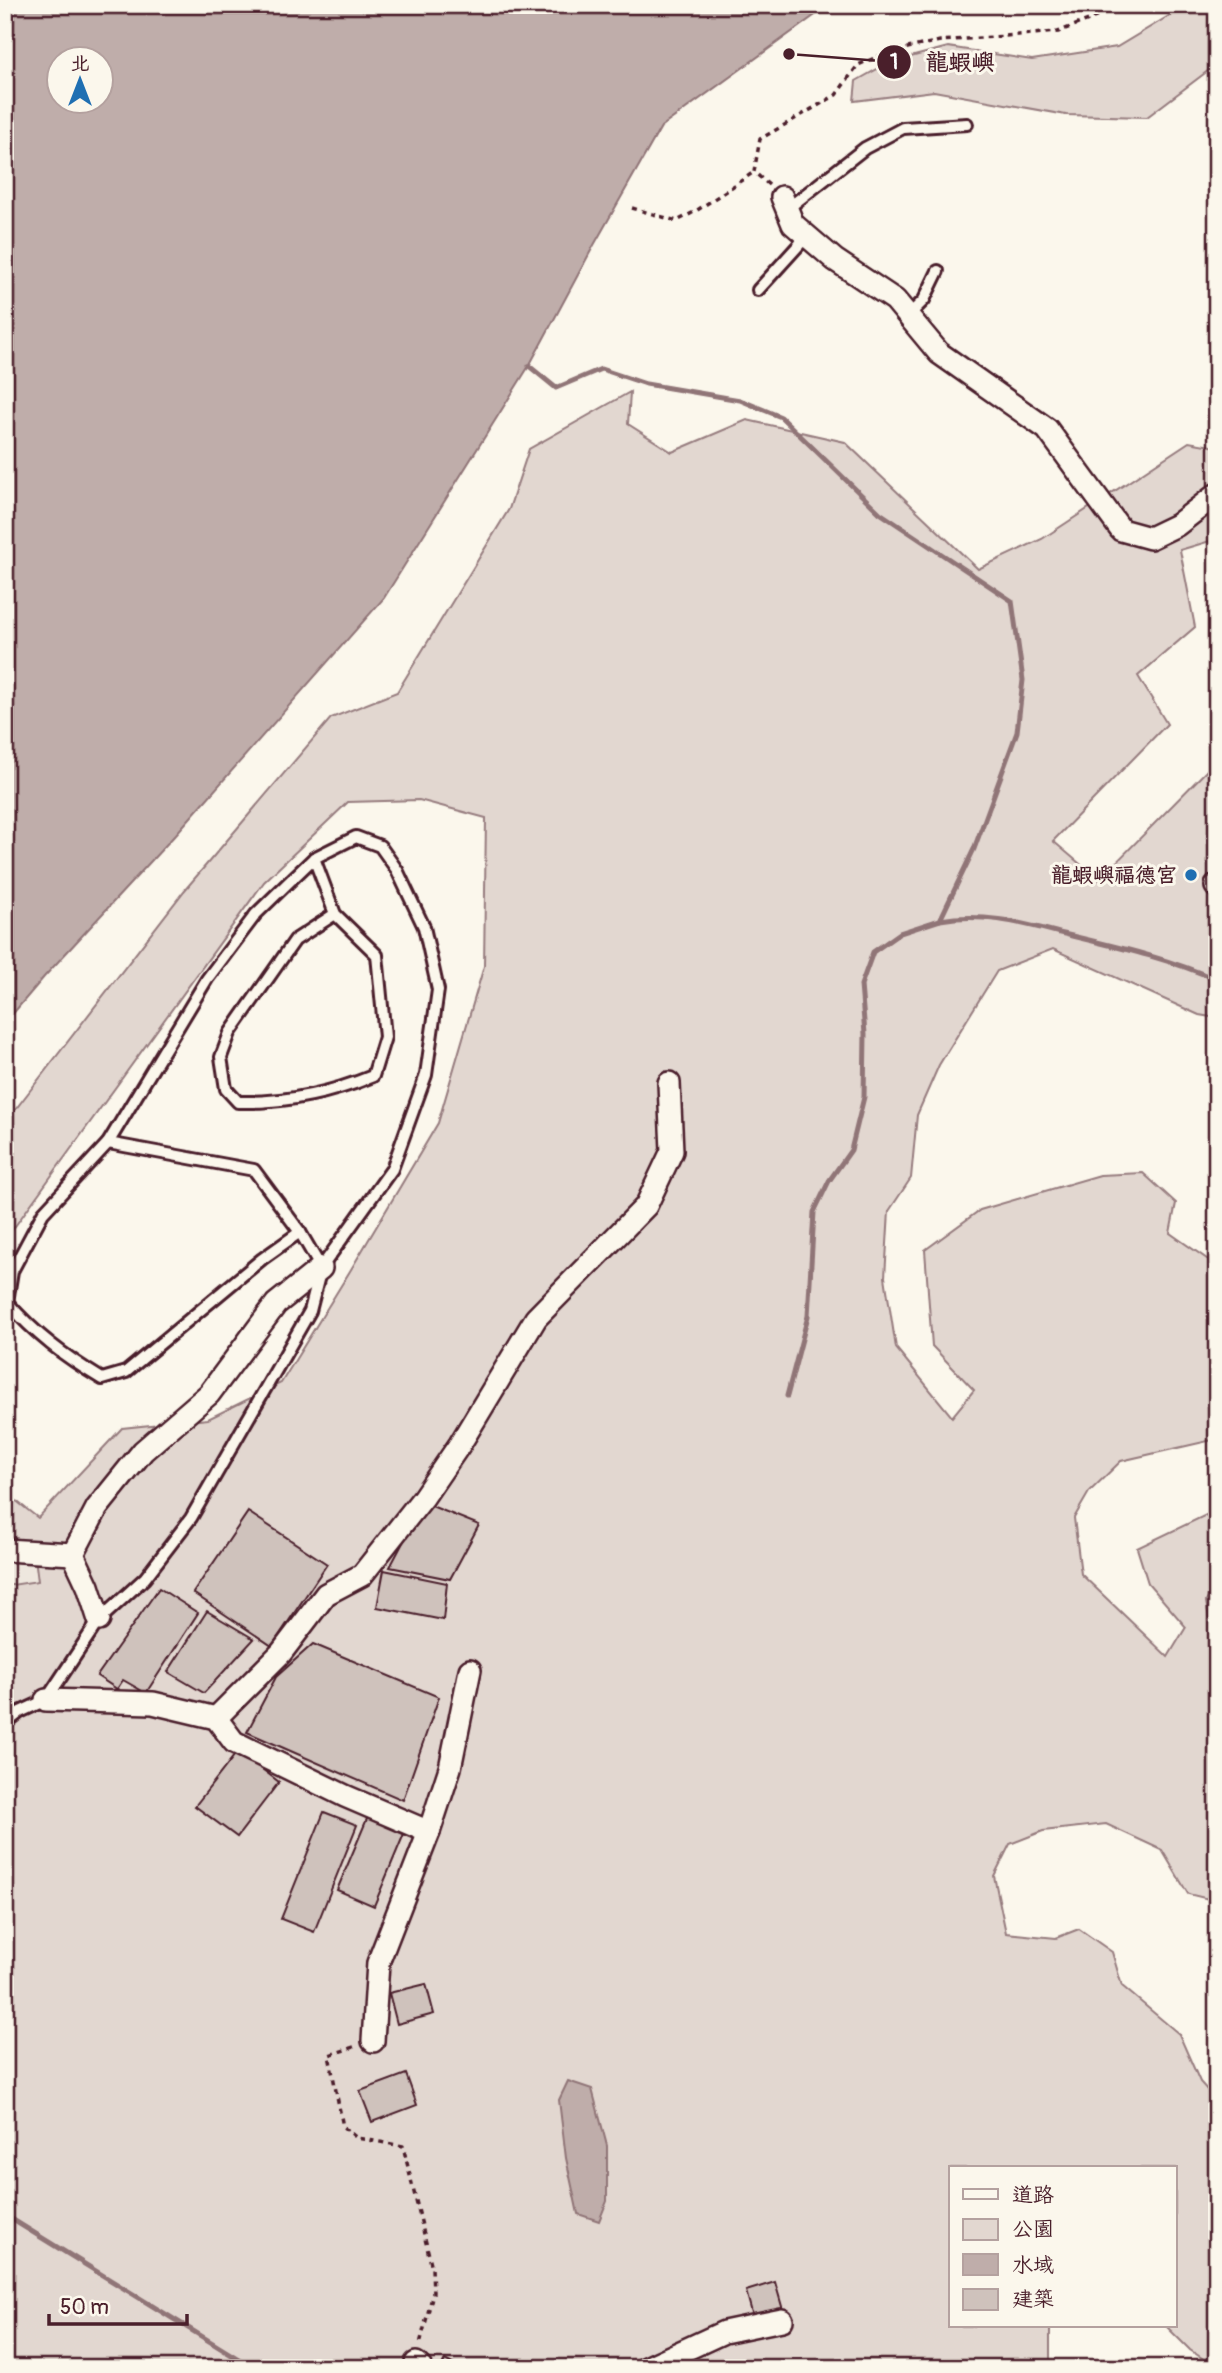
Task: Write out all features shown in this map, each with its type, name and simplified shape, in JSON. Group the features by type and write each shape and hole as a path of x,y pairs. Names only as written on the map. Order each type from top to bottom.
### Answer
{"street":[{"path":"784,203 793,224 835,260 895,300 939,354 1047,429 1121,530 1150,538 1177,525 1217,494"},
{"path":"216,1718 281,1653 326,1594 362,1575 452,1455 536,1318 646,1206 672,1151 669,1083"},
{"path":"73,1554 97,1508 144,1451 209,1394 276,1304 321,1268"},
{"path":"5,1550 73,1554"},
{"path":"73,1554 88,1586 99,1620"},
{"path":"373,2041 378,1963 429,1832 450,1768 470,1670"},
{"path":"46,1700 153,1703 216,1718 234,1742 345,1796 429,1832"},
{"path":"646,2368 724,2332 782,2320"}],"lane":[{"path":"784,203 865,148 903,128 967,124"},
{"path":"758,290 807,236"},
{"path":"908,316 924,300 938,271"},
{"path":"5,1724 20,1712 46,1700 99,1620 145,1578 191,1518 310,1311 321,1268 392,1169 426,1075 438,990 424,927 397,870 380,846 356,837 314,858 256,914 207,979 108,1143 43,1213 12,1271 7,1302 29,1328 102,1379 126,1373 262,1259 300,1232"},
{"path":"314,858 335,914 377,955 385,1037 373,1076 341,1089 274,1103 239,1102 226,1089 221,1056 230,1033 295,940 335,914"},
{"path":"108,1143 254,1170 300,1232 321,1268"}],"path":[{"path":"632,208 677,220 696,211 754,172 760,139 836,95 858,65 889,52 940,41 1058,32 1126,5"},
{"path":"754,172 784,203"},
{"path":"373,2041 329,2055 344,2127 356,2138 403,2146 432,2269 433,2293 418,2365"}],"shaded area":[{"path":"5,1536 33,1542 38,1581 5,1586"}],"green space":[{"path":"1187,5 1217,5 1217,64 1147,117 1066,115 934,91 854,101 856,81 888,63 948,47 1032,60 1117,47"},
{"path":"630,392 628,424 672,452 747,420 845,442 978,569 1042,539 1189,442 1217,447 1217,539 1180,550 1195,627 1138,676 1167,724 1053,841 1099,880 1217,760 1217,1018 1199,1015 1053,949 997,971 939,1065 917,1115 911,1178 889,1211 885,1277 896,1348 952,1417 974,1390 932,1346 925,1250 980,1210 1100,1175 1143,1173 1176,1203 1170,1233 1217,1266 1217,1439 1121,1461 1089,1492 1074,1518 1081,1574 1168,1657 1186,1627 1148,1583 1137,1548 1206,1515 1217,1516 1217,1579 1206,1602 1211,1629 1217,1635 1217,1901 1188,1894 1162,1850 1106,1824 1043,1831 1010,1844 994,1876 1006,1933 1056,1938 1079,1929 1112,1952 1122,1986 1179,2034 1200,2082 1217,2101 1217,2368 1190,2350 1168,2328 1176,2328 1176,2166 949,2166 949,2328 1050,2328 1050,2368 5,2368 5,1586 38,1581 33,1542 5,1536 5,1492 38,1518 122,1428 208,1419 281,1383 438,1123 484,966 486,818 419,800 348,802 264,882 5,1240 5,1123 184,891 331,718 397,692 509,509 529,449"}],"water":[{"path":"5,5 829,5 661,127 529,366 384,598 176,834 5,1023"},
{"path":"568,2081 592,2089 607,2146 607,2201 599,2221 578,2214 566,2158 559,2100"}],"building":[{"path":"424,1503 479,1525 450,1579 390,1567"},
{"path":"248,1512 327,1564 272,1646 193,1593"},
{"path":"384,1570 447,1583 443,1620 377,1607"},
{"path":"159,1588 198,1613 146,1693 123,1680 117,1689 97,1676"},
{"path":"207,1611 254,1639 204,1693 168,1672"},
{"path":"313,1644 439,1697 403,1800 247,1732 276,1677"},
{"path":"238,1751 279,1782 237,1837 195,1806"},
{"path":"324,1812 357,1825 314,1932 281,1919"},
{"path":"369,1814 406,1829 374,1906 337,1890"},
{"path":"426,1984 434,2014 397,2024 389,1993"},
{"path":"406,2074 417,2105 372,2122 360,2091"},
{"path":"775,2282 783,2310 754,2320 746,2291"},
{"path":"445,2360 460,2368 441,2368"}],"waterway":[{"path":"529,366 556,388 601,369 646,384 740,400 781,417 880,513 1012,601 1023,680 1017,732 974,849 940,920 900,933 873,952 861,985 865,1034 864,1097 851,1150 829,1181 814,1212 808,1316 787,1396"},
{"path":"940,920 975,918 1023,924 1146,955 1217,980"},
{"path":"5,2215 253,2368"}],"place":[{"name":"龍蝦嶼","path":"789,54"},
{"name":"龍蝦嶼福德宮","path":"1191,875"}]}
